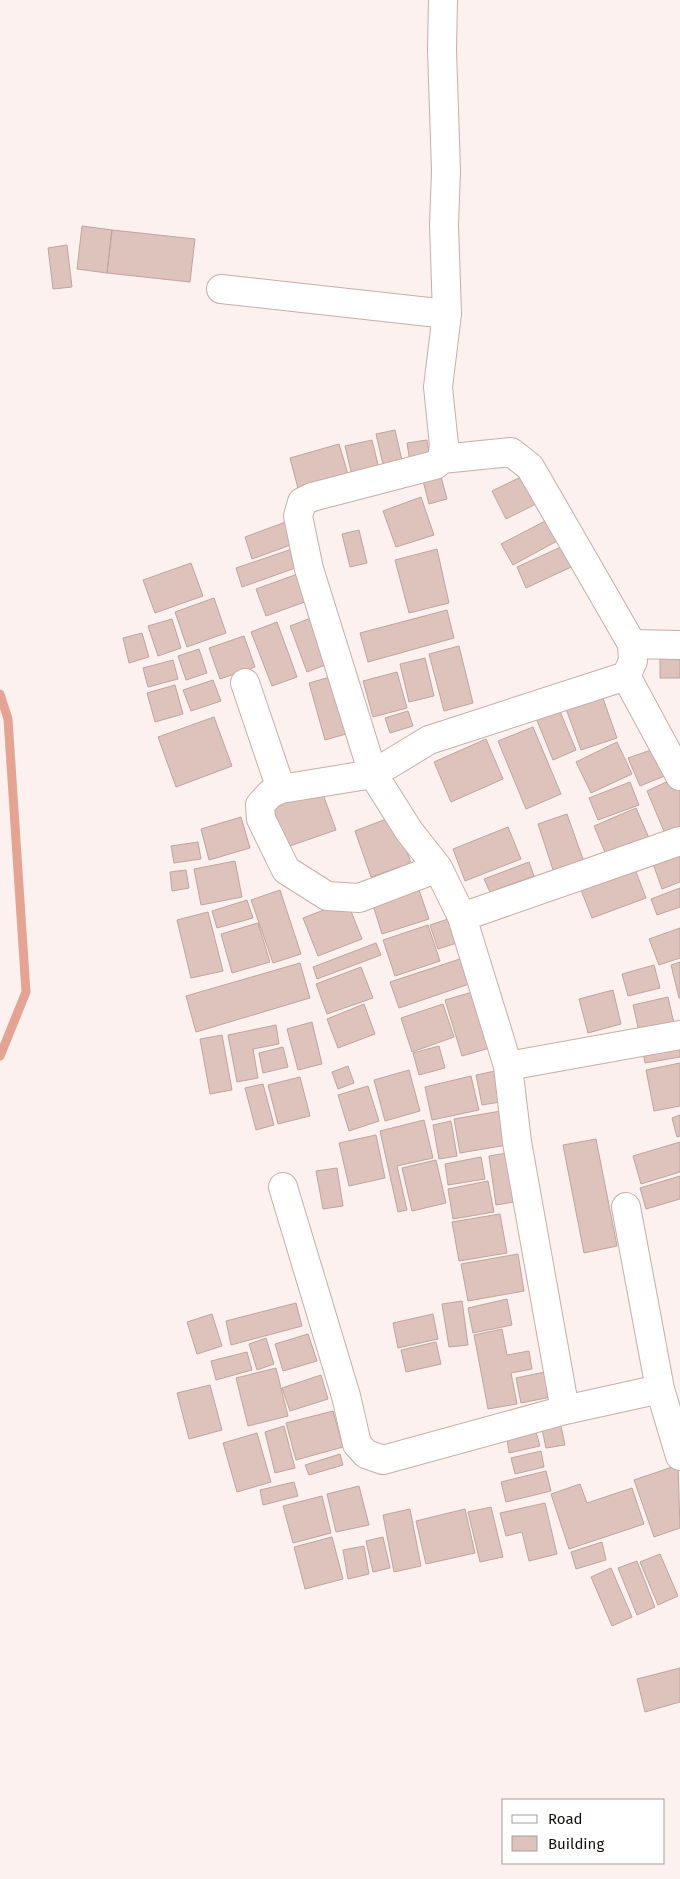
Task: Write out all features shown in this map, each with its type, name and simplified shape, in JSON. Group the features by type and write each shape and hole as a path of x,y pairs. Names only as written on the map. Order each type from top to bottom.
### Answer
{"street":[{"path":"442,459 444,445 438,387 447,314 444,225 446,171 442,50 443,0"},
{"path":"221,289 447,314"},
{"path":"438,868 359,898 327,896 286,870 261,819 260,804 270,794 281,789 373,774 429,740 626,676 633,661 632,644 530,466 511,452 442,459 434,465 312,497 302,502 298,516 309,570 373,774 409,831 438,868 462,917 508,1066 517,1142 564,1410"},
{"path":"632,644 680,645"},
{"path":"626,676 680,776"},
{"path":"245,684 281,789"},
{"path":"462,917 680,841"},
{"path":"508,1066 680,1035"},
{"path":"283,1187 346,1396 357,1444 366,1454 383,1460 564,1410 660,1389"},
{"path":"626,1207 660,1389 680,1456"}],"building":[{"path":"82,226 112,230 107,273 77,269"},
{"path":"112,230 195,239 190,282 107,273"},
{"path":"67,245 72,287 53,289 48,248"},
{"path":"395,430 404,469 385,473 376,434"},
{"path":"372,440 380,473 353,480 345,446"},
{"path":"427,440 430,459 410,462 407,443"},
{"path":"339,444 350,481 300,496 290,458"},
{"path":"440,473 447,499 429,504 422,477"},
{"path":"527,474 540,502 506,519 492,491"},
{"path":"421,497 434,535 396,547 383,511"},
{"path":"291,520 299,542 252,559 245,537"},
{"path":"547,520 557,541 513,565 501,544"},
{"path":"359,530 367,563 350,567 342,534"},
{"path":"572,542 582,562 526,588 517,567"},
{"path":"295,548 301,566 242,587 236,568"},
{"path":"437,549 449,603 409,613 395,560"},
{"path":"191,563 203,596 155,613 143,580"},
{"path":"303,572 313,599 266,616 256,589"},
{"path":"214,598 226,633 187,647 175,612"},
{"path":"447,610 454,638 368,662 360,633"},
{"path":"316,616 333,662 307,672 290,626"},
{"path":"172,619 181,648 158,656 148,626"},
{"path":"277,622 297,677 272,686 251,632"},
{"path":"142,633 149,657 129,663 123,638"},
{"path":"244,636 255,667 220,679 209,648"},
{"path":"459,646 473,703 444,711 429,654"},
{"path":"199,649 207,673 186,680 178,656"},
{"path":"660,652 680,652 680,678 660,678"},
{"path":"425,658 434,696 409,702 400,664"},
{"path":"173,660 178,679 148,687 143,668"},
{"path":"397,672 407,708 373,717 363,681"},
{"path":"337,675 353,732 325,740 309,683"},
{"path":"213,680 221,701 191,711 183,690"},
{"path":"175,685 183,714 155,722 147,693"},
{"path":"600,690 617,738 581,750 564,703"},
{"path":"559,709 576,750 553,760 536,718"},
{"path":"408,711 413,726 390,733 385,718"},
{"path":"214,717 232,766 176,787 158,737"},
{"path":"533,727 561,794 526,809 498,741"},
{"path":"486,739 503,779 451,802 434,762"},
{"path":"617,742 632,774 591,793 576,762"},
{"path":"654,749 667,775 640,786 628,758"},
{"path":"677,777 680,783 680,830 666,836 647,791"},
{"path":"630,782 639,805 598,820 589,798"},
{"path":"321,789 336,830 284,848 269,807"},
{"path":"636,808 649,838 607,857 594,826"},
{"path":"567,814 585,865 555,876 538,824"},
{"path":"394,816 411,863 371,877 355,831"},
{"path":"241,817 250,848 209,860 201,829"},
{"path":"508,827 521,859 465,881 453,849"},
{"path":"198,842 201,859 174,863 171,846"},
{"path":"680,847 680,882 662,889 651,858"},
{"path":"235,861 242,897 201,905 194,869"},
{"path":"529,862 534,876 490,892 484,879"},
{"path":"633,864 646,898 592,918 579,885"},
{"path":"186,870 189,888 172,891 170,872"},
{"path":"680,888 680,907 657,915 651,899"},
{"path":"280,890 301,954 273,963 251,900"},
{"path":"419,890 429,919 382,934 373,905"},
{"path":"247,900 253,918 217,928 212,911"},
{"path":"347,901 362,939 318,956 303,918"},
{"path":"208,912 223,971 191,978 177,920"},
{"path":"451,918 460,942 438,949 430,925"},
{"path":"258,923 270,962 232,973 221,934"},
{"path":"428,925 440,961 395,976 383,940"},
{"path":"680,928 680,958 659,965 649,939"},
{"path":"376,943 381,955 317,979 313,967"},
{"path":"463,958 472,983 399,1008 390,982"},
{"path":"680,962 680,998 679,998 671,965"},
{"path":"300,963 310,998 196,1032 186,996"},
{"path":"654,965 660,988 628,996 622,974"},
{"path":"361,967 373,998 327,1014 316,984"},
{"path":"613,990 621,1024 588,1033 579,999"},
{"path":"476,991 493,1047 462,1056 445,1000"},
{"path":"668,997 675,1028 640,1036 633,1005"},
{"path":"364,1004 375,1034 338,1048 327,1019"},
{"path":"443,1004 454,1037 412,1052 401,1018"},
{"path":"312,1022 322,1064 298,1070 287,1029"},
{"path":"276,1025 279,1044 253,1049 258,1078 237,1082 228,1035"},
{"path":"222,1035 232,1090 210,1094 200,1039"},
{"path":"680,1040 680,1057 645,1063 642,1047"},
{"path":"439,1046 445,1068 419,1075 413,1053"},
{"path":"283,1047 288,1067 263,1073 259,1053"},
{"path":"680,1063 680,1106 654,1111 646,1070"},
{"path":"348,1066 354,1083 338,1089 332,1072"},
{"path":"409,1070 420,1111 385,1121 374,1080"},
{"path":"500,1070 506,1101 482,1105 476,1075"},
{"path":"471,1076 479,1110 432,1120 425,1087"},
{"path":"300,1077 310,1116 278,1124 268,1085"},
{"path":"263,1084 274,1125 256,1130 245,1088"},
{"path":"368,1086 379,1121 349,1131 338,1095"},
{"path":"501,1111 507,1145 460,1153 454,1119"},
{"path":"680,1115 680,1136 677,1137 672,1118"},
{"path":"424,1120 433,1158 397,1166 407,1210 398,1212 380,1131"},
{"path":"451,1121 457,1156 439,1159 433,1125"},
{"path":"376,1135 385,1178 349,1186 339,1143"},
{"path":"596,1139 617,1246 584,1253 563,1145"},
{"path":"680,1142 680,1172 641,1184 633,1156"},
{"path":"513,1152 520,1201 496,1205 489,1156"},
{"path":"481,1157 485,1179 448,1185 445,1164"},
{"path":"436,1160 446,1203 412,1211 402,1168"},
{"path":"337,1168 343,1206 323,1209 316,1171"},
{"path":"680,1176 680,1199 646,1209 640,1188"},
{"path":"488,1181 494,1212 453,1219 448,1189"},
{"path":"500,1214 507,1253 459,1261 452,1222"},
{"path":"518,1254 524,1291 468,1301 461,1264"},
{"path":"507,1299 512,1325 473,1333 468,1308"},
{"path":"462,1301 468,1345 449,1347 442,1304"},
{"path":"296,1303 302,1326 231,1345 226,1321"},
{"path":"212,1314 222,1346 197,1354 187,1322"},
{"path":"433,1314 438,1339 398,1348 393,1323"},
{"path":"502,1329 507,1355 529,1351 532,1369 511,1373 517,1404 488,1409 474,1335"},
{"path":"308,1334 317,1361 283,1371 275,1344"},
{"path":"266,1338 274,1364 257,1370 249,1344"},
{"path":"436,1342 441,1364 406,1372 401,1350"},
{"path":"247,1352 252,1370 216,1380 211,1361"},
{"path":"276,1368 288,1416 248,1426 236,1378"},
{"path":"545,1372 551,1397 521,1403 516,1378"},
{"path":"321,1375 328,1399 290,1411 282,1388"},
{"path":"210,1385 222,1430 189,1439 177,1393"},
{"path":"333,1411 343,1447 296,1460 286,1423"},
{"path":"559,1417 565,1445 546,1448 540,1420"},
{"path":"284,1426 295,1468 275,1473 265,1432"},
{"path":"536,1432 540,1446 509,1453 507,1438"},
{"path":"257,1433 271,1482 237,1492 223,1443"},
{"path":"541,1451 544,1467 515,1474 511,1458"},
{"path":"340,1454 343,1465 309,1475 305,1465"},
{"path":"678,1465 680,1528 654,1537 634,1480"},
{"path":"546,1471 551,1491 506,1502 501,1482"},
{"path":"294,1482 298,1496 263,1505 260,1490"},
{"path":"580,1484 587,1503 632,1488 644,1524 569,1549 551,1494"},
{"path":"359,1486 369,1525 336,1532 327,1494"},
{"path":"322,1496 331,1533 293,1543 283,1506"},
{"path":"545,1503 557,1554 529,1561 522,1532 506,1536 500,1513"},
{"path":"491,1507 503,1557 480,1562 468,1512"},
{"path":"410,1509 421,1566 394,1572 383,1515"},
{"path":"465,1509 475,1553 426,1564 416,1521"},
{"path":"332,1537 343,1579 305,1589 294,1547"},
{"path":"383,1537 390,1568 373,1572 366,1541"},
{"path":"602,1542 606,1560 576,1569 571,1552"},
{"path":"364,1546 369,1574 348,1579 343,1550"},
{"path":"660,1554 678,1596 658,1605 640,1562"},
{"path":"637,1561 655,1607 637,1615 618,1568"},
{"path":"611,1568 632,1617 612,1626 591,1577"},
{"path":"680,1668 680,1702 645,1712 637,1679"}],"waterway":[{"path":"0,694 8,719 26,992 0,1056"}]}
